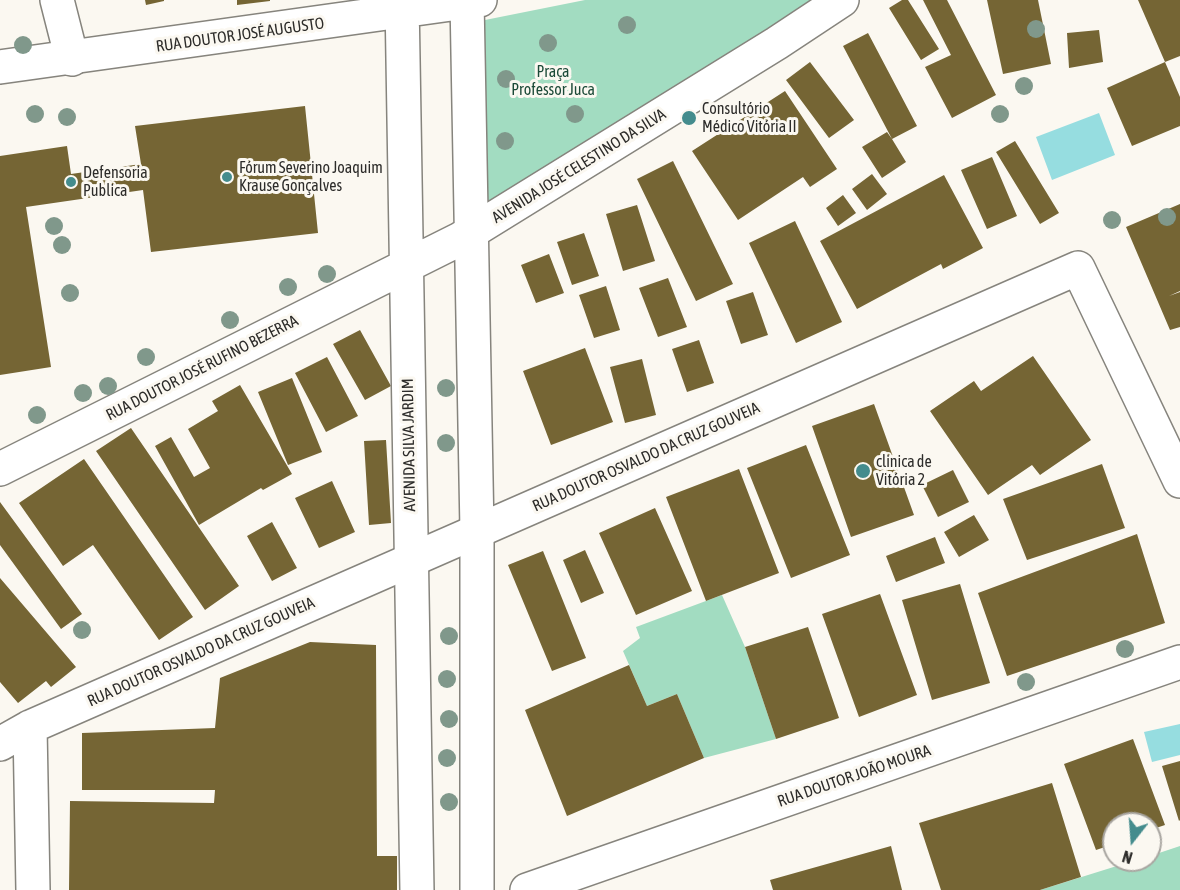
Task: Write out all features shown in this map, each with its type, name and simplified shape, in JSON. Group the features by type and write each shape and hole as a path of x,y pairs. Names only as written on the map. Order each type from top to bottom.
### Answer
{"main road":[{"path":"57,0 72,59"},
{"name":"AVENIDA JOSÉ CELESTINO DA SILVA","path":"405,268 472,232 777,43 842,0"},
{"path":"472,1 472,232 477,531 477,890"},
{"name":"RUA DOUTOR JOSÉ AUGUSTO","path":"0,67 72,59 402,6 472,1"},
{"name":"AVENIDA SILVA JARDIM","path":"402,6 417,890"},
{"name":"RUA DOUTOR JOSÉ RUFINO BEZERRA","path":"0,469 356,290 405,268"},
{"name":"RUA DOUTOR OSVALDO DA CRUZ GOUVEIA","path":"0,744 30,728 411,559 1078,268 1180,481"},
{"name":"RUA DOUTOR JOÃO MOURA","path":"527,890 1180,663"},
{"path":"30,728 33,890"}],"green space":[{"name":"Praça Professor Juca","path":"585,0 817,0 481,210 475,22"},
{"path":"722,595 745,647 776,739 704,758 677,694 647,706 623,651 640,638 636,627"},
{"path":"1180,846 1180,890 1040,890 1102,871 1162,872 1162,852"}],"water":[{"path":"1099,113 1115,155 1052,180 1036,137"},
{"path":"1180,724 1180,755 1152,762 1144,732"}],"building":[{"path":"145,0 164,0 164,1 146,5"},
{"path":"237,0 270,0 270,1 237,5"},
{"path":"902,0 908,0 939,49 921,60 889,8"},
{"path":"923,0 947,0 996,95 952,118 925,67 951,55"},
{"path":"987,0 1038,0 1051,64 1003,74"},
{"path":"1138,0 1180,0 1180,56 1165,62"},
{"path":"1099,30 1103,62 1069,68 1067,33"},
{"path":"868,33 917,126 892,139 843,46"},
{"path":"810,62 854,120 829,138 786,80"},
{"path":"1165,62 1180,97 1180,126 1132,146 1107,88"},
{"path":"785,91 837,169 810,187 803,177 738,220 692,151"},
{"name":"Fórum Severino Joaquim Krause Gonçalves","path":"305,106 318,233 151,252 143,190 26,207 51,367 0,375 0,156 67,146 71,174 141,164 135,126"},
{"path":"887,132 906,162 882,178 862,147"},
{"path":"1015,141 1059,213 1040,224 996,152"},
{"path":"992,157 1017,216 987,229 961,170"},
{"path":"673,161 733,284 696,301 637,179"},
{"path":"872,174 887,194 867,210 852,189"},
{"path":"944,175 983,248 943,269 941,264 857,309 820,241"},
{"path":"843,195 856,213 838,226 826,208"},
{"path":"1180,204 1180,291 1169,296 1180,292 1180,327 1170,330 1126,227"},
{"path":"637,205 655,261 623,271 606,214"},
{"path":"795,221 842,322 796,343 749,243"},
{"path":"584,233 599,276 572,285 557,242"},
{"path":"549,254 564,293 536,303 521,265"},
{"path":"668,278 687,327 658,337 639,288"},
{"path":"606,286 620,330 594,338 579,295"},
{"path":"753,292 768,335 741,344 726,301"},
{"path":"360,330 391,386 365,400 333,344"},
{"path":"699,340 714,383 687,392 672,349"},
{"path":"585,348 613,422 551,445 523,371"},
{"path":"1033,356 1091,440 1040,475 1032,465 988,495 930,411 974,381 981,391"},
{"path":"327,357 358,416 326,432 295,373"},
{"path":"642,359 656,415 625,423 610,367"},
{"path":"292,378 322,452 288,465 258,392"},
{"path":"240,385 292,474 263,490 261,488 199,525 155,446 171,437 194,477 210,468 188,429 218,411 212,401"},
{"name":"clinica de Vitória 2","path":"874,404 914,515 851,537 812,426"},
{"path":"131,428 239,586 205,610 96,451"},
{"path":"386,440 391,523 369,525 364,441"},
{"path":"806,445 850,555 791,578 747,468"},
{"path":"84,459 193,617 159,640 93,545 63,566 19,503"},
{"path":"1102,464 1125,528 1027,560 1003,499"},
{"path":"739,469 779,573 706,601 666,497"},
{"path":"953,470 969,502 938,517 922,485"},
{"path":"332,481 355,532 319,548 295,498"},
{"path":"0,502 82,614 61,629 0,545"},
{"path":"655,508 692,591 636,615 599,533"},
{"path":"974,515 989,540 959,557 944,532"},
{"path":"272,522 297,568 272,581 247,536"},
{"path":"1137,534 1165,623 1007,676 978,593"},
{"path":"935,537 945,563 896,582 886,556"},
{"path":"585,550 604,593 581,603 563,560"},
{"path":"543,551 586,658 552,671 508,565"},
{"path":"0,578 76,667 51,687 46,681 18,703 0,682"},
{"path":"960,584 990,683 932,700 902,600"},
{"path":"880,594 917,695 859,717 822,614"},
{"path":"808,627 839,718 776,739 745,647"},
{"path":"310,642 376,645 377,856 397,856 397,890 69,890 70,801 214,803 215,790 82,790 82,733 215,728 220,678"},
{"path":"629,665 647,706 677,694 704,758 567,816 525,710"},
{"path":"1133,739 1160,812 1102,812 1102,848 1096,850 1064,764"},
{"path":"1180,761 1180,820 1179,821 1162,766"},
{"path":"1052,783 1081,877 1040,890 941,890 919,823"},
{"path":"891,846 902,890 773,890 770,880"}],"place":[{"name":"Consultório Médico Vitória II","path":"689,118"},
{"name":"Fórum Severino Joaquim Krause Gonçalves","path":"227,177"},
{"name":"Defensoria Publica","path":"71,182"},
{"name":"clinica de Vitória 2","path":"863,471"}]}
